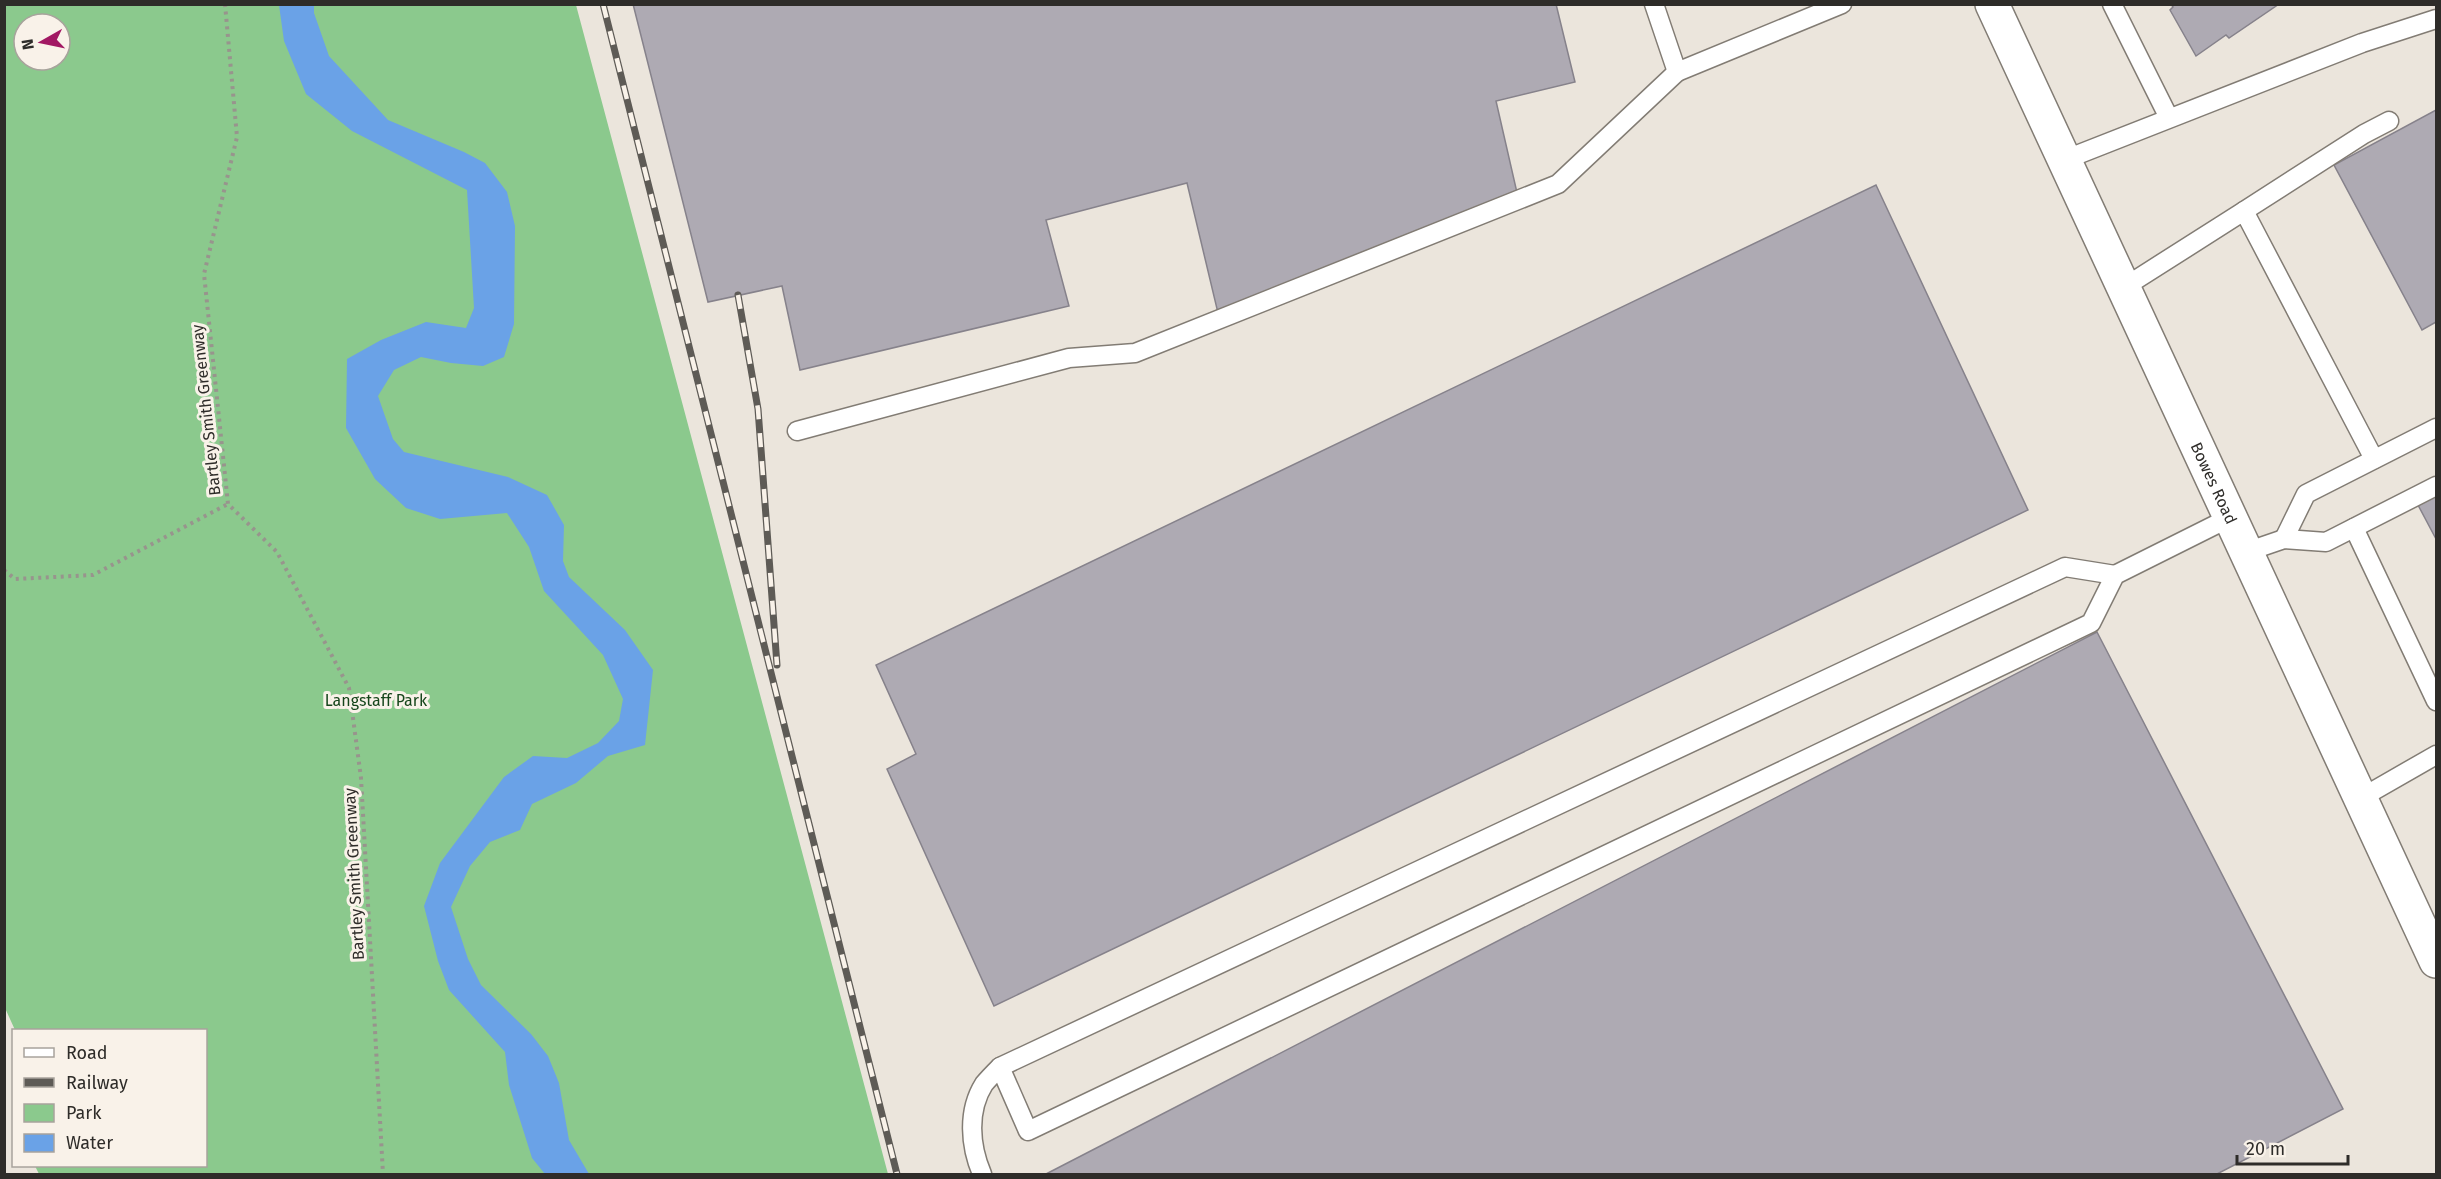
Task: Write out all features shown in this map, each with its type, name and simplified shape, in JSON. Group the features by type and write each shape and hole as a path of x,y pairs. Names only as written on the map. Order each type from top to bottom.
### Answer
{"street":[{"name":"Bowes Road","path":"1992,4 2436,961"}],"lane":[{"path":"1654,4 1677,72"},
{"path":"797,431 1069,358 1135,353 1558,184 1677,72 1842,4"},
{"path":"2112,4 2169,118"},
{"path":"2064,160 2362,43 2436,19"},
{"path":"2123,288 2364,134 2389,121"},
{"path":"2244,211 2374,459"},
{"path":"2284,539 2306,494 2436,428"},
{"path":"2246,552 2284,539 2326,543 2436,486"},
{"path":"982,1174 972,1138 973,1110 984,1084 1000,1067 2065,567 2115,574 2229,518"},
{"path":"2354,528 2436,701"},
{"path":"1000,1067 1028,1131 2091,622 2115,574"},
{"path":"2361,798 2436,755"}],"path":[{"name":"Bartley Smith Greenway","path":"225,4 237,137 204,274 228,504 277,552 349,688 361,778 383,1174"},
{"path":"4,570 15,579 93,575 228,504"}],"green space":[{"name":"Langstaff Park","path":"4,5 576,5 888,1174 39,1174 36,1167 207,1167 207,1029 15,1029 5,1008"}],"water":[{"path":"279,5 314,5 314,13 329,56 388,120 485,163 507,192 515,226 514,324 504,357 483,366 421,357 394,370 378,396 393,439 404,452 508,477 547,495 564,525 563,561 569,577 625,630 653,670 645,745 608,756 576,783 532,804 520,830 490,842 470,866 451,907 468,959 481,985 531,1034 548,1056 559,1083 569,1140 589,1174 545,1174 532,1158 509,1085 505,1052 449,990 438,961 424,906 440,863 504,777 533,756 567,758 598,743 619,721 623,699 603,655 544,591 529,547 507,513 440,519 406,508 375,479 346,428 347,359 381,340 426,322 466,328 474,308 467,190 352,131 306,94 284,41"}],"building":[{"path":"633,4 1556,4 1575,82 1496,101 1518,197 1218,313 1187,183 1046,220 1069,306 800,370 782,286 708,302"},
{"path":"2171,4 2279,4 2229,38 2226,35 2196,56 2170,10 2173,7"},
{"path":"2436,110 2436,322 2422,330 2334,165"},
{"path":"1876,185 2028,510 994,1006 887,769 916,754 876,665"},
{"path":"2436,495 2436,539 2418,505"},
{"path":"2097,632 2343,1109 2217,1174 1046,1174"}],"railway":[{"path":"603,4 897,1174"},
{"path":"738,295 758,409 777,665"}]}
